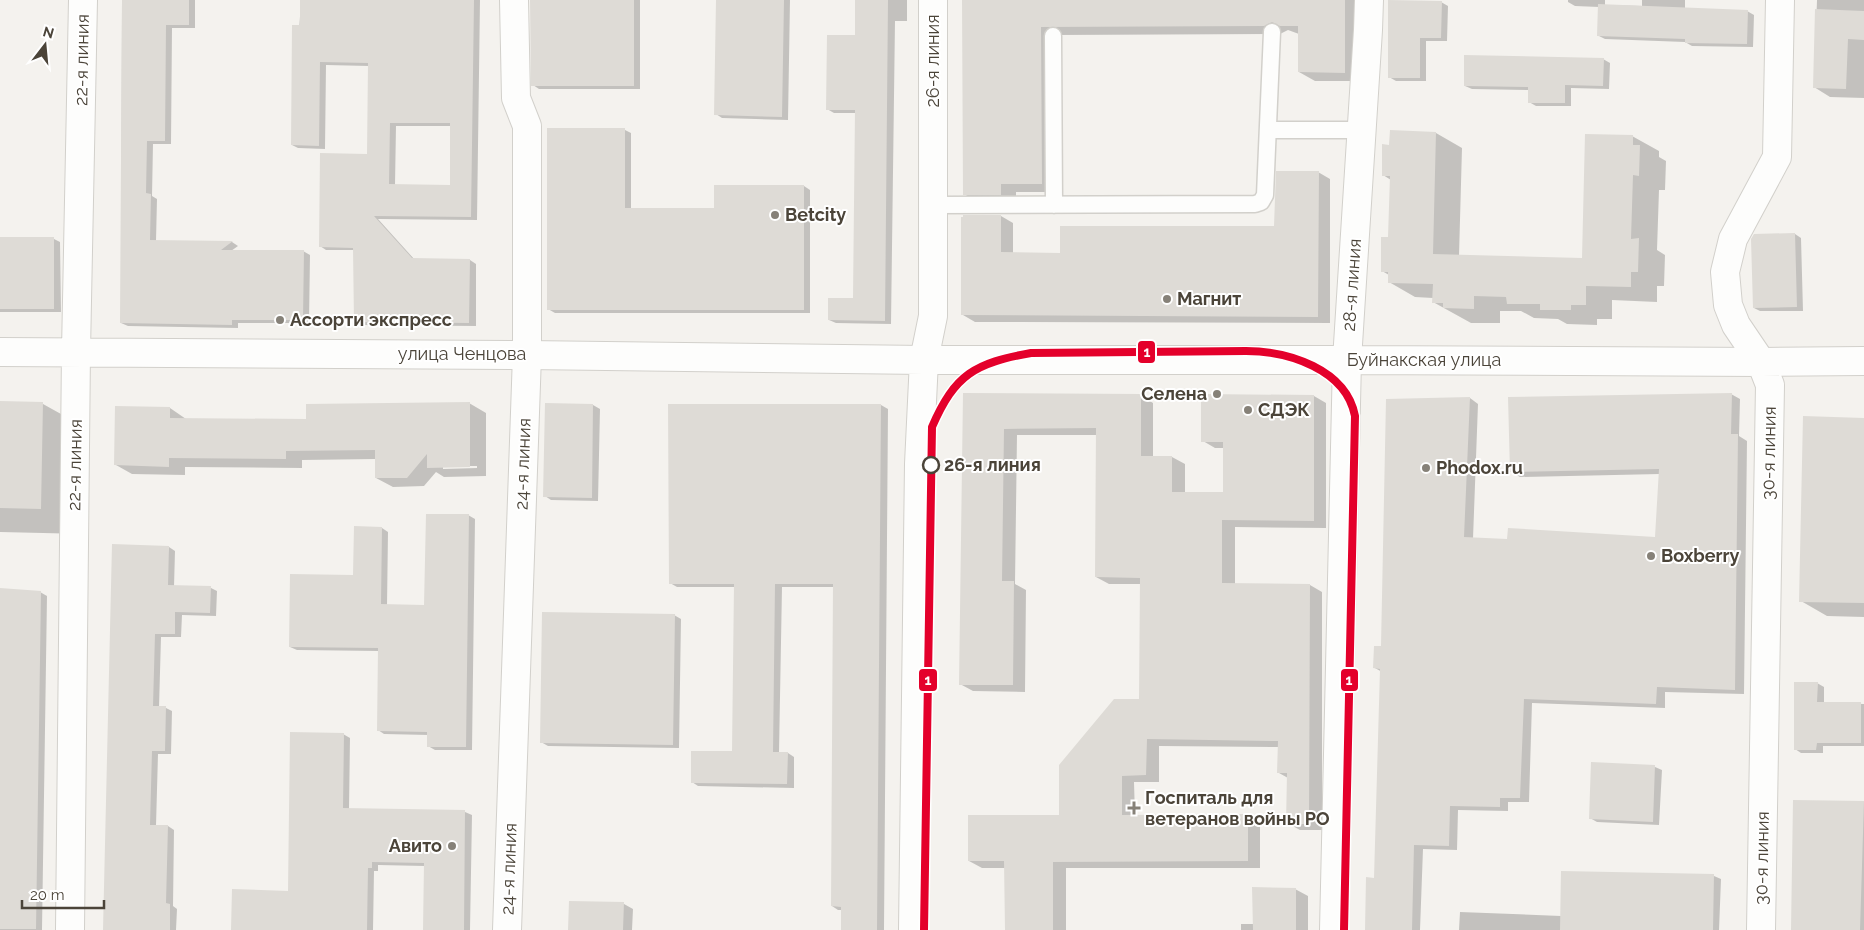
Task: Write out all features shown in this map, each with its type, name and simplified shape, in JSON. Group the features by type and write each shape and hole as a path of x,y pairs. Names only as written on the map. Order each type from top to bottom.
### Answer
{"street":[{"name":"22-я линия","path":"70,930 76,351 83,0"},
{"name":"24-я линия","path":"507,930 527,354 527,126 516,98 514,0"},
{"name":"26-я линия","path":"913,930 919,464 924,360 934,316 932,0"},
{"name":"28-я линия","path":"1334,930 1347,360 1369,0"},
{"name":"30-я линия","path":"1761,930 1770,385 1761,362 1736,326 1728,305 1725,272 1733,239 1777,157 1780,0"},
{"name":"улица Ченцова","path":"0,352 527,354 924,360"},
{"name":"Буйнакская улица","path":"924,360 1864,361"}],"lane":[{"path":"933,205 1256,204 1261,202 1265,195 1272,32"},
{"path":"1053,36 1054,205"},
{"path":"1268,130 1362,130"}],"building":[{"path":"122,0 189,0 189,25 166,25 165,141 147,141 146,193 151,194 150,240 233,241 221,250 304,250 303,320 232,320 232,325 120,323"},
{"path":"300,0 474,0 471,217 374,216 412,258 470,259 469,323 354,322 353,248 319,247 320,153 367,154 368,63 320,62 319,146 291,145 292,25 300,25","holes":["390,123 450,123 450,185 389,184"]},
{"path":"530,0 634,0 634,86 531,86"},
{"path":"716,0 784,0 782,117 714,115"},
{"path":"855,0 888,0 885,321 828,320 828,298 853,298 855,110 826,110 827,35 855,35"},
{"path":"962,0 1345,0 1345,73 1298,72 1298,26 1280,26 1272,22 1264,26 1041,27 1042,184 1001,184 1001,195 963,195"},
{"path":"1388,0 1442,1 1441,38 1420,38 1420,78 1388,78"},
{"path":"1598,4 1748,10 1747,44 1685,43 1685,39 1597,36"},
{"path":"1815,9 1864,11 1864,40 1848,39 1846,89 1813,88"},
{"path":"1464,55 1604,58 1603,86 1565,85 1565,103 1528,103 1528,87 1464,86"},
{"path":"547,128 625,128 625,208 714,208 714,185 804,185 804,310 547,310"},
{"path":"1390,130 1436,132 1433,254 1582,258 1585,134 1633,135 1633,145 1640,145 1639,176 1633,175 1631,239 1639,238 1638,272 1631,272 1631,287 1586,286 1586,305 1571,305 1571,310 1540,310 1540,304 1507,304 1506,297 1474,296 1474,309 1443,308 1443,303 1432,303 1433,284 1388,283 1388,272 1381,272 1381,237 1388,237 1390,176 1382,176 1382,144 1389,145"},
{"path":"1276,171 1319,171 1318,317 961,315 961,217 963,215 1001,215 1001,252 1060,253 1060,226 1274,226"},
{"path":"1795,233 1797,307 1753,308 1751,239 1754,234"},
{"path":"0,237 54,237 54,309 0,309"},
{"path":"963,393 1141,394 1141,456 1172,456 1172,492 1223,492 1223,442 1201,442 1201,394 1314,395 1314,521 1222,520 1222,583 1310,584 1309,824 1286,824 1287,773 1277,773 1278,741 1147,739 1146,775 1122,776 1122,815 1248,814 1248,861 1053,862 1053,930 1005,930 1004,861 968,861 968,815 1059,815 1059,765 1114,699 1139,699 1140,578 1095,577 1096,428 1004,429 1002,581 1014,581 1013,685 959,685"},
{"path":"1732,393 1731,434 1738,434 1735,690 1657,687 1656,704 1524,699 1520,798 1500,798 1500,807 1450,806 1449,846 1414,845 1412,930 1365,930 1366,877 1374,878 1380,669 1373,668 1374,646 1381,646 1386,399 1470,397 1464,537 1507,539 1508,528 1655,537 1659,469 1510,472 1508,397"},
{"path":"0,401 43,402 41,509 0,508"},
{"path":"470,402 470,467 427,468 427,454 407,478 375,478 375,450 286,451 286,459 169,458 169,467 114,465 115,406 170,407 170,418 306,419 306,404"},
{"path":"545,403 593,404 592,498 543,497"},
{"path":"668,404 881,404 877,930 841,930 841,907 831,906 833,584 775,584 773,752 788,752 787,784 691,783 691,751 732,751 734,584 669,584"},
{"path":"1803,416 1864,418 1864,603 1799,602"},
{"path":"426,514 469,514 466,747 427,747 427,732 377,731 378,648 289,647 290,574 353,575 354,526 382,527 381,604 424,605"},
{"path":"112,544 169,546 168,585 211,586 210,613 175,612 175,634 155,634 153,706 166,706 165,751 152,751 150,825 168,825 166,903 170,904 170,930 103,930"},
{"path":"0,588 41,591 36,929 0,929"},
{"path":"542,612 675,614 673,745 540,743"},
{"path":"1794,682 1818,682 1817,702 1861,702 1861,743 1817,743 1816,750 1794,750"},
{"path":"290,732 344,733 343,808 465,810 464,930 423,930 424,863 372,862 372,868 368,868 367,930 231,930 232,889 288,891"},
{"path":"1591,762 1655,765 1653,822 1589,819"},
{"path":"1793,800 1864,801 1860,930 1791,930"},
{"path":"1561,871 1714,874 1713,930 1560,930"},
{"path":"1252,887 1296,888 1296,930 1253,930"},
{"path":"569,901 624,902 623,930 568,930"}],"transit line":[{"name":"1","path":"924,930 932,427 949,394 969,374 981,367 995,361 1031,353 1246,351 1297,359 1313,366 1328,375 1340,386 1349,400 1355,416 1344,930"}],"place":[{"name":"Betcity","path":"775,215"},
{"name":"Магнит","path":"1167,299"},
{"name":"Ассорти экспресс","path":"280,320"},
{"name":"Селена","path":"1217,394"},
{"name":"СДЭК","path":"1248,410"},
{"name":"26-я линия","path":"931,465"},
{"name":"Phodox.ru","path":"1426,468"},
{"name":"Boxberry","path":"1651,556"},
{"name":"Госпиталь для ветеранов войны РО","path":"1134,808"},
{"name":"Авито","path":"452,846"}]}
